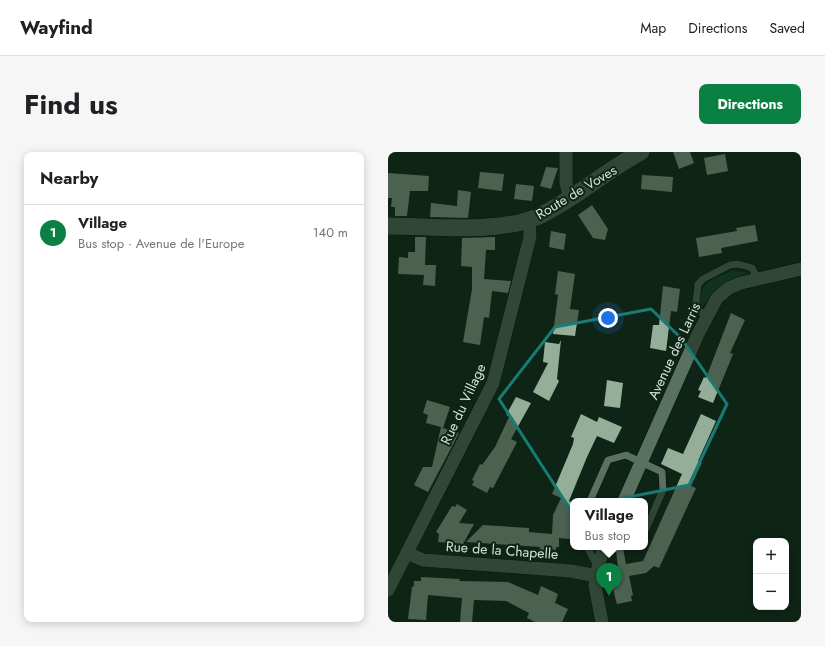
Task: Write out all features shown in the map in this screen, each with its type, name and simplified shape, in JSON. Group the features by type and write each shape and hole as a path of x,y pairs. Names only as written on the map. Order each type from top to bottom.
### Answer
{"street":[{"path":"566,152 566,183 570,199"},
{"name":"Route de Voves","path":"388,226 487,227 520,223 570,199 640,152"},
{"name":"Rue du Village","path":"388,590 493,383 530,237 529,219"},
{"name":"Avenue des Larris","path":"625,498 717,298 730,288 741,283 801,269"},
{"path":"602,622 595,586 597,571 603,550"},
{"name":"Rue de la Chapelle","path":"407,553 422,560 571,571 597,571"}],"lane":[{"path":"707,317 698,309 696,303 698,284 703,279 730,265 738,264 752,268 758,279"},
{"path":"591,498 608,460 626,455 642,462 662,472 663,490 648,524"},
{"path":"588,550 597,571"}],"highlighted area":[{"path":"651,309 681,338 727,404 689,485 570,509 499,399 555,327"}],"green space":[{"path":"732,271 745,272 746,274 727,282 712,293 701,308 700,298 702,290 708,282"}],"building":[{"path":"673,152 690,152 694,163 679,169"},
{"path":"725,154 728,171 707,175 704,158"},
{"path":"546,167 558,168 551,189 540,186"},
{"path":"480,172 504,174 502,191 478,188"},
{"path":"388,173 429,176 428,191 410,191 407,216 395,216 395,207 391,207 392,198 388,198"},
{"path":"642,175 673,177 672,192 641,189"},
{"path":"516,184 534,186 532,201 514,199"},
{"path":"458,190 471,192 468,218 430,217 431,203 457,206"},
{"path":"592,205 608,229 605,240 593,238 578,215"},
{"path":"755,225 758,241 721,248 722,253 699,257 696,238 737,231 736,228"},
{"path":"551,231 566,234 564,250 549,247"},
{"path":"415,237 426,237 425,265 436,265 435,286 423,285 424,275 398,274 399,257 408,258 408,252 415,252"},
{"path":"495,237 495,250 486,250 484,279 511,281 508,293 492,291 489,318 484,317 480,345 463,342 472,289 472,267 461,266 462,238"},
{"path":"558,271 575,274 570,309 579,310 575,336 553,334 558,295 555,294"},
{"path":"663,286 680,289 677,312 671,311 666,351 650,348 653,325 659,325"},
{"path":"731,313 745,320 730,353 733,354 713,403 698,397 701,391 698,390 704,377 706,378"},
{"path":"561,340 557,379 559,381 549,401 533,392 548,363 543,362 545,342 559,344"},
{"path":"607,380 623,383 620,408 604,406"},
{"path":"516,397 531,403 511,439 517,442 493,488 490,487 487,493 472,485 474,481 472,480 480,464 482,465 495,447 509,417 506,415"},
{"path":"427,400 450,407 443,428 459,433 428,492 414,485 423,467 432,467 441,427 426,423 428,415 423,413"},
{"path":"581,414 597,422 599,417 622,427 614,443 597,436 587,457 569,501 570,539 559,538 559,547 556,547 556,550 552,549 552,552 540,551 540,547 466,542 483,525 529,528 529,532 552,534 553,515 561,498 552,494 573,444 574,438 571,437"},
{"path":"701,414 716,421 698,461 702,463 691,486 696,488 659,568 654,566 646,573 629,576 633,595 631,596 632,601 617,604 612,586 615,585 613,573 616,573 615,569 618,569 616,550 623,550 626,564 643,561 682,474 661,464 668,448 683,454"},
{"path":"457,504 467,510 459,523 474,524 463,544 438,542 439,534 436,532 452,506 455,507"},
{"path":"421,577 459,579 460,581 508,582 538,595 541,586 558,594 555,603 568,609 562,622 535,622 527,618 529,613 506,601 474,600 472,622 460,622 462,598 428,595 426,620 408,619 412,587 414,586 414,581 421,581"}],"place":[{"name":"Village","path":"609,596"}]}
